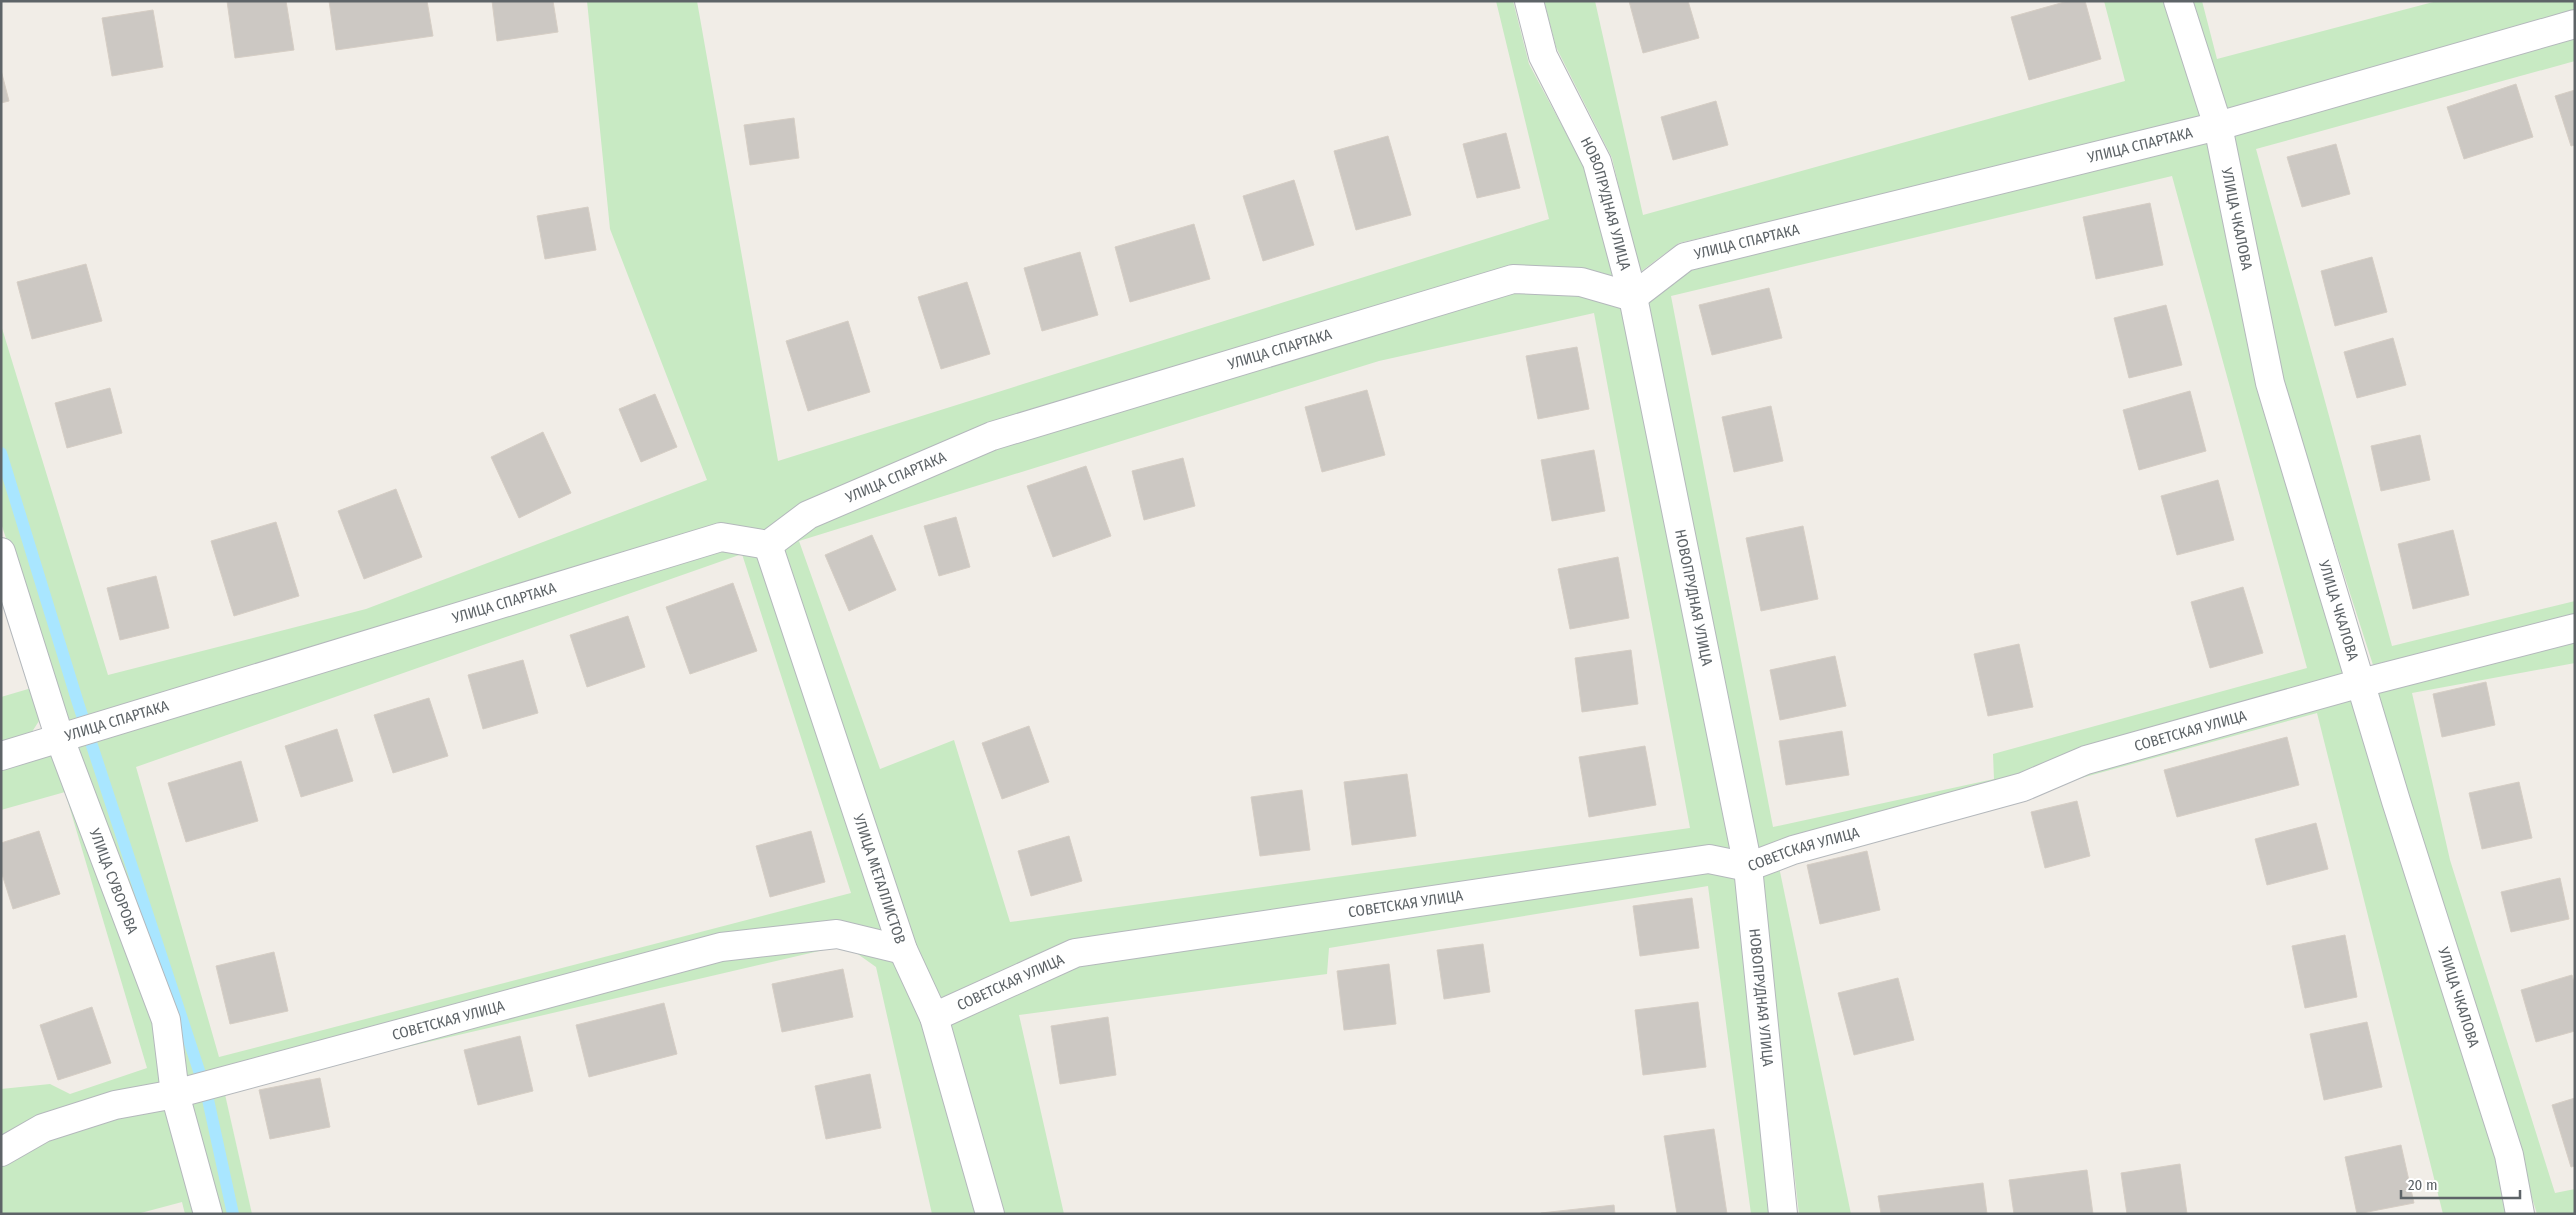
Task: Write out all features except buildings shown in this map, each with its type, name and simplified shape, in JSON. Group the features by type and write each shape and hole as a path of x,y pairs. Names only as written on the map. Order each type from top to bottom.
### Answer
{"street":[{"name":"НОВОПРУДНАЯ УЛИЦА","path":"1529,1 1543,56 1597,162 1633,297 1748,867 1784,1214"},
{"name":"УЛИЦА ЧКАЛОВА","path":"2178,1 2218,126 2270,384 2396,801 2509,1155 2520,1214"},
{"name":"УЛИЦА СПАРТАКА","path":"1,756 722,537 768,544 808,515 992,436 1513,278 1580,282 1633,297 1685,257 2218,126 2575,24"},
{"name":"УЛИЦА МЕТАЛЛИСТОВ","path":"768,544 903,950 934,1017 990,1214"},
{"name":"УЛИЦА СУВОРОВА","path":"1,552 60,739 166,1020 175,1094 208,1214"},
{"name":"СОВЕТСКАЯ УЛИЦА","path":"934,1017 1075,953 1709,859 1748,867 1793,850 2023,788 2086,760 2361,683 2575,628"},
{"name":"СОВЕТСКАЯ УЛИЦА","path":"1,1152 43,1128 115,1104 175,1094 721,946 837,934 903,950"}],"green space":[{"path":"587,1 697,1 778,461 1549,219 1496,1 1513,1 1529,64 1584,167 1622,284 1580,275 992,428 759,533 67,726 1,523 1,325 108,675 366,609 707,480 610,229"},
{"path":"1544,1 1595,1 1643,215 2125,81 2104,1 2166,1 2203,119 1679,243 1639,273 1612,158 1556,47"},
{"path":"2190,1 2202,1 2217,59 2437,1 2575,1 2575,13 2225,113"},
{"path":"2575,35 2575,61 2256,149 2392,646 2575,601 2575,614 2373,665 2281,378 2230,132"},
{"path":"2209,138 2346,675 2016,778 1757,850 1647,302 1684,271","holes":["2172,176 2307,668 1993,754 1994,779 1773,827 1671,296"]},
{"path":"1511,288 1581,289 1624,304 1736,854 1070,944 942,1004 913,947 779,550 811,521 994,444","holes":["1594,313 1690,828 1010,922 954,740 880,769 799,541 1379,361"]},
{"path":"726,544 762,551 888,935 837,925 184,1087 75,746","holes":["742,554 851,893 219,1057 136,767"]},
{"path":"2575,636 2575,663 2412,693 2450,860 2555,1193 2575,1189 2575,1214 2537,1214 2375,688"},
{"path":"35,687 39,721 26,741 1,748 1,697"},
{"path":"2355,694 2498,1160 2506,1214 2443,1214 2317,713 2034,791 2088,768"},
{"path":"42,753 60,758 159,1023 166,1088 1,1143 1,1089 50,1084 70,1094 147,1068 65,792 1,810 1,765"},
{"path":"1778,862 1851,1214 1799,1214 1760,875"},
{"path":"1709,868 1742,877 1772,1214 1751,1214 1708,886 1329,948 1327,974 1019,1015 1064,1214 1000,1214 946,1024 1075,961"},
{"path":"838,941 887,955 903,974 928,1024 982,1214 932,1214 876,967 845,945 286,1075 727,955"},
{"path":"224,1090 252,1214 218,1214 186,1099"},
{"path":"167,1106 197,1214 185,1214 182,1202 137,1214 1,1214 1,1163 48,1135"}],"waterway":[{"path":"1,453 78,703 207,1095 233,1214"}]}
